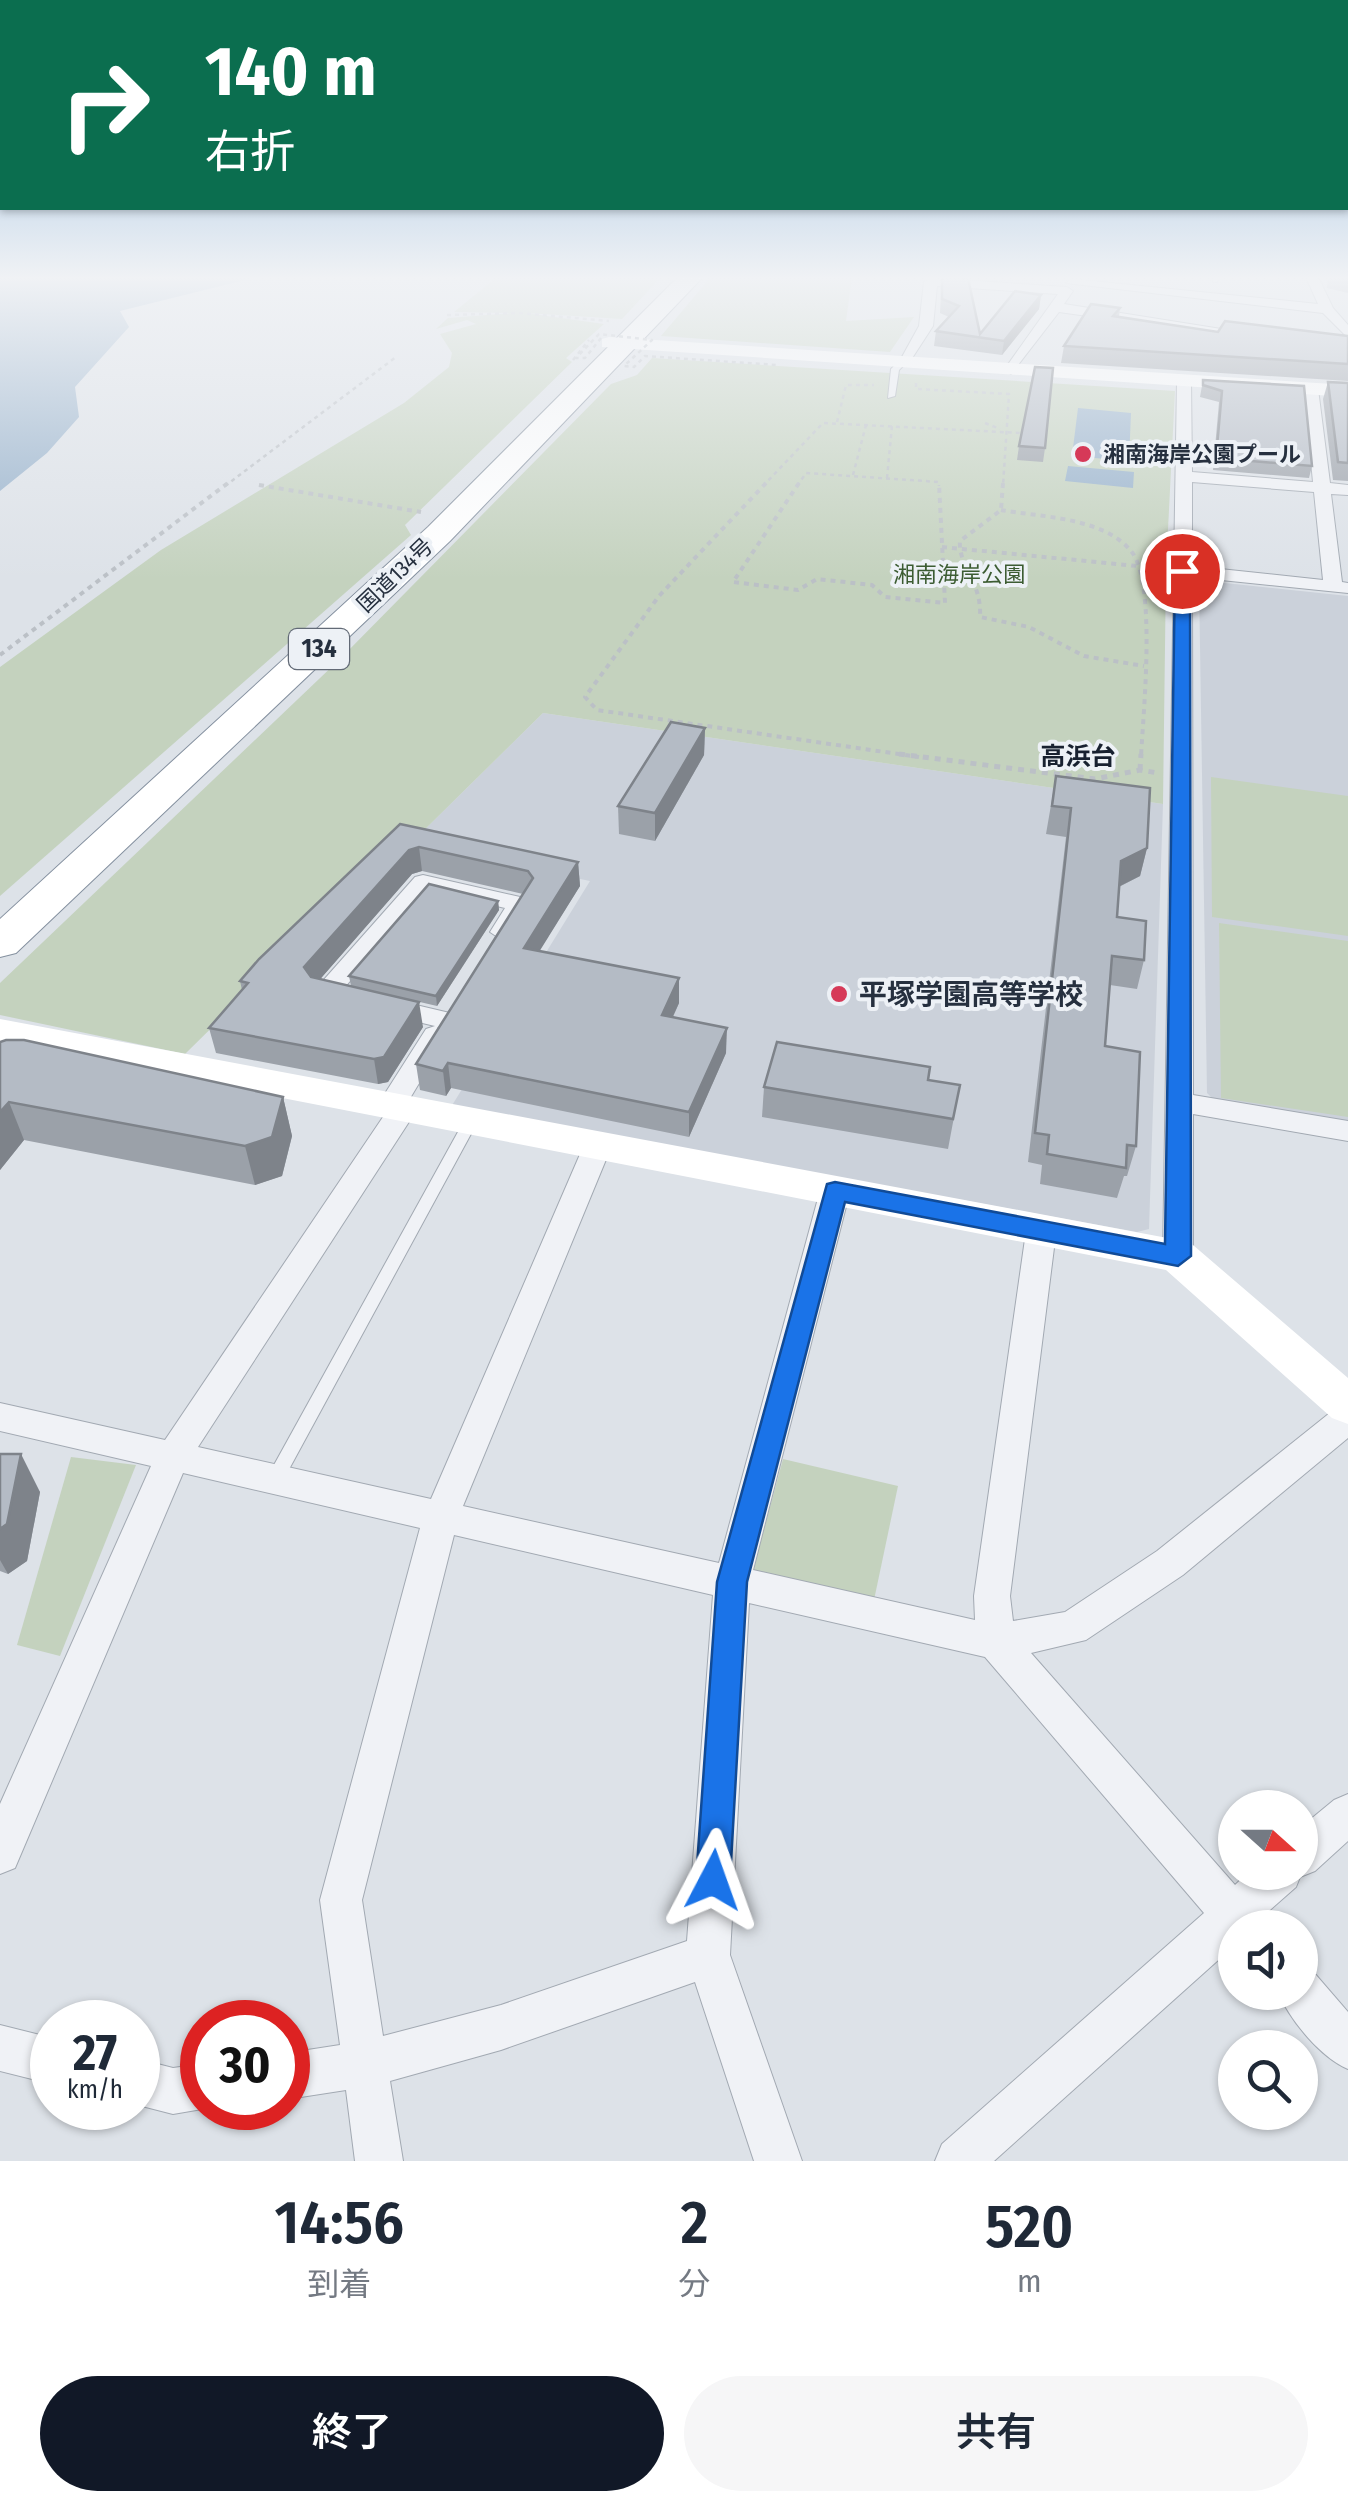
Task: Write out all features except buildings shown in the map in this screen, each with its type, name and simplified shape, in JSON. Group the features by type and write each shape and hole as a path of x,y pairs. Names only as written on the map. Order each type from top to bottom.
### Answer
{"highway":[{"name":"国道134号","path":"0,914 434,514 572,378"},
{"name":"国道134号","path":"0,944 323,645 575,378"}],"main road":[{"path":"1134,378 1348,391"},
{"path":"2,1034 1178,1256 1348,1405"}],"street":[{"path":"1178,1256 1184,381"},
{"path":"1182,571 1340,588 1311,389"},
{"path":"1183,476 1348,490"},
{"path":"0,1853 172,1458 398,1107 450,1012 326,992 423,882 520,904 488,954"},
{"path":"1179,1102 1348,1131"},
{"path":"379,2161 342,1900 441,1516 598,1146"},
{"path":"778,2161 708,1955 732,1582 835,1191"},
{"path":"1041,1232 992,1596 996,1642 1229,1910"},
{"path":"0,1416 996,1642 1073,1628 1170,1563 1348,1418"},
{"path":"1318,1840 1348,1814"},
{"path":"1249,1910 1266,1890"},
{"path":"959,2161 1218,1939"},
{"path":"310,2073 364,2066 538,2018 708,1955"},
{"path":"1317,2010 1348,2046"},
{"path":"0,2048 30,2056"}],"lane":[{"path":"891,396 894,378"},
{"path":"274,1480 471,1121"}],"path":[{"path":"0,655 368,378"},
{"path":"913,378 916,388 1008,394 1001,510"},
{"path":"837,422 846,385 874,386"},
{"path":"1021,433 837,422 817,428 659,596 585,697 590,706 750,735 1095,779 1140,770 1144,666 1140,566 1131,551 1095,530 1001,510 964,534 960,548 981,593 980,617 1029,628 1084,656 1144,666"},
{"path":"985,423 1008,432"},
{"path":"854,475 866,424"},
{"path":"887,478 892,425"},
{"path":"806,474 887,478 939,482 945,603 886,597 872,586 817,578 798,590 733,582 806,474"},
{"path":"259,485 434,514"},
{"path":"942,547 1182,571"}],"shaded area":[{"path":"1199,583 1348,596 1348,1124 1217,1103 1207,1093"},
{"name":"平塚学園高等学校","path":"543,713 1163,804 1149,1229 1137,1232 451,1107 590,881 410,844"}],"green space":[{"path":"435,378 556,378 405,525 411,535 0,896 0,667 161,550 404,403"},
{"name":"湘南海岸公園","path":"629,378 967,378 1175,391 1166,569 1163,804 543,713 410,844 395,847 185,1054 0,1015 0,983 341,658 611,384"},
{"path":"1211,777 1348,796 1348,936 1212,917"},
{"path":"1219,923 1348,941 1348,1117 1221,1098"},
{"path":"71,1457 136,1465 60,1656 17,1645"},
{"path":"783,1459 898,1486 874,1600 753,1570"}],"water":[{"path":"0,378 83,378 75,387 79,417 47,453 0,491"},
{"path":"1078,408 1131,413 1129,461 1072,456"},
{"path":"1068,466 1134,472 1133,488 1065,481"}],"place":[{"name":"湘南海岸公園プール","path":"1083,454"},
{"name":"平塚学園高等学校","path":"839,994"}],"district":[{"name":"高浜台","path":"1078,757"}],"route":[{"path":"713,1880 732,1582 835,1191 1178,1256 1182,571"}]}
